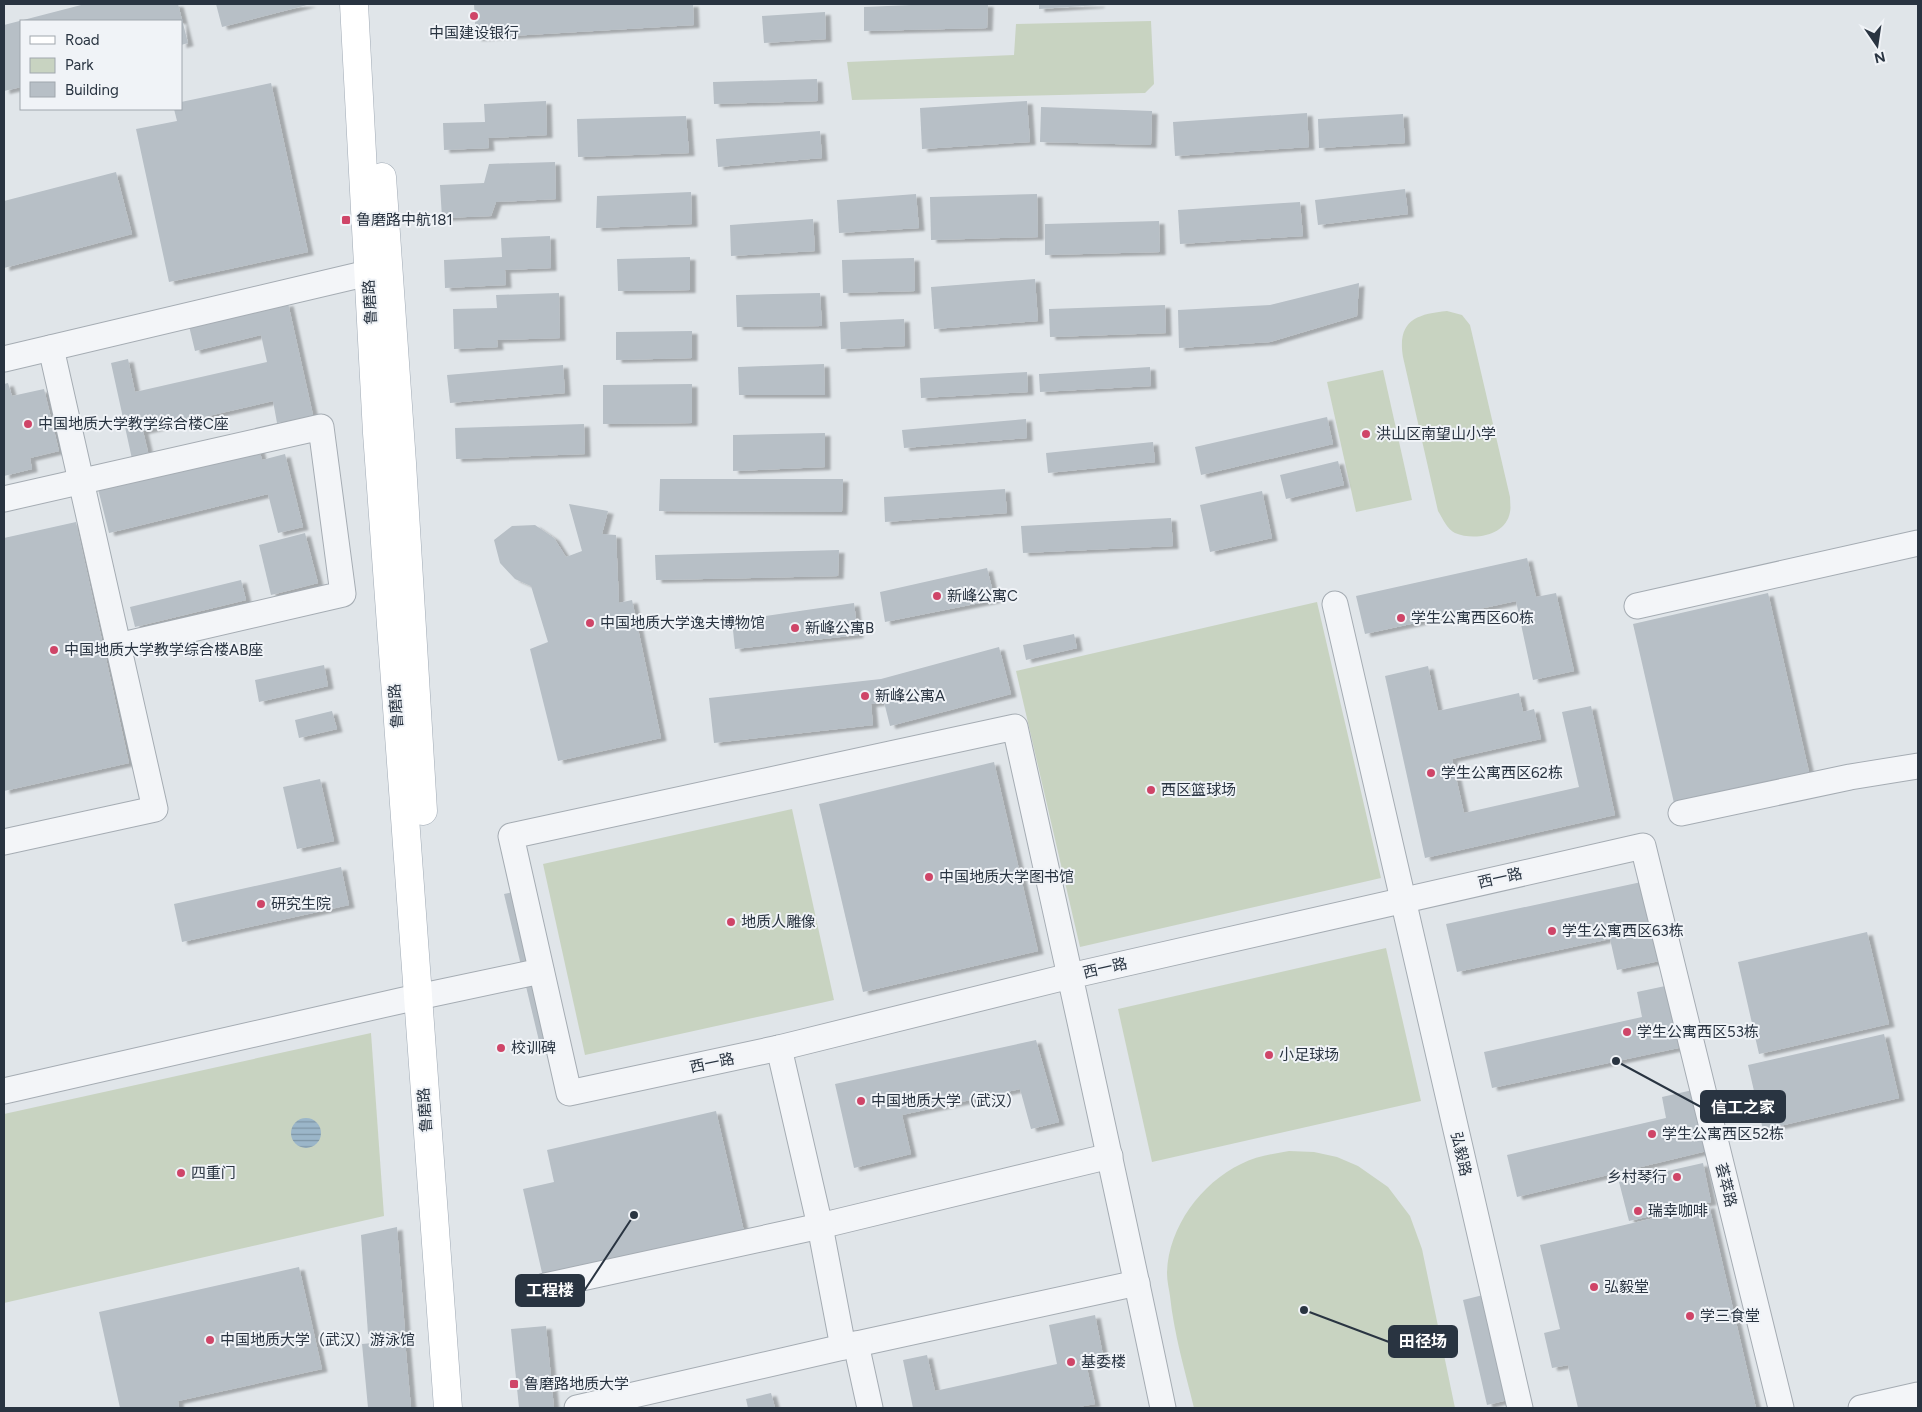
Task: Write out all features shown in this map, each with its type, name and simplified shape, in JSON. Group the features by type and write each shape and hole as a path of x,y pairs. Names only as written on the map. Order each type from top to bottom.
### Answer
{"main road":[{"name":"鲁磨路","path":"354,4 378,443 462,1408"},
{"name":"鲁磨路","path":"370,4 401,453 425,996 448,1408"}],"street":[{"path":"4,359 368,273"},
{"path":"4,842 155,809 51,348"},
{"path":"4,499 321,427 343,594 118,646"},
{"path":"1637,606 1918,544"},
{"name":"弘毅路","path":"1335,604 1520,1408"},
{"path":"4,1091 541,971 511,836 1015,727 1164,1408"},
{"path":"1681,813 1850,777 1918,766"},
{"name":"西一路","path":"541,971 569,1093 779,1048 1070,976 1643,846"},
{"name":"荟萃路","path":"1643,846 1781,1408"},
{"path":"779,1048 820,1226 850,1345 870,1408"},
{"path":"546,1286 820,1226 1110,1156"},
{"path":"577,1408 850,1345 1137,1283"},
{"path":"1861,1408 1918,1395"}],"green space":[{"path":"1151,21 1154,84 1145,93 852,100 847,62 1014,55 1016,24"},
{"path":"1447,311 1462,315 1470,325 1510,497 1510,512 1502,527 1480,536 1455,533 1447,526 1438,511 1403,357 1403,335 1406,327 1418,317"},
{"path":"1383,370 1412,500 1356,512 1327,382"},
{"path":"1317,602 1381,878 1080,947 1016,671"},
{"path":"792,809 834,1000 585,1055 543,864"},
{"name":"小足球场","path":"1386,948 1421,1101 1152,1162 1118,1009"},
{"path":"371,1033 384,1216 4,1303 4,1114"},
{"path":"1289,1151 1314,1152 1337,1157 1358,1166 1388,1187 1410,1216 1422,1249 1455,1408 1194,1408 1177,1338 1168,1282 1169,1256 1173,1240 1189,1209 1200,1195 1226,1172 1252,1159"}],"water":[{"path":"306,1118 317,1122 321,1133 317,1144 306,1148 295,1144 291,1133 295,1122"}],"building":[{"path":"85,4 178,4 188,43 182,45 182,20 23,20"},
{"path":"216,4 311,4 222,27"},
{"path":"474,4 693,4 694,25 476,38"},
{"path":"988,4 987,28 864,31 864,7"},
{"path":"1039,4 1099,4 1099,5 1039,9"},
{"path":"825,12 826,39 764,43 762,16"},
{"path":"20,21 20,87 4,91 4,25"},
{"path":"817,79 818,101 714,104 713,82"},
{"path":"271,83 308,252 169,282 136,129 177,121 174,110 182,110 182,102"},
{"path":"546,101 547,135 488,138 489,148 444,150 443,123 485,122 484,104"},
{"path":"1027,101 1030,142 922,149 920,108"},
{"path":"1041,107 1152,111 1151,145 1040,142"},
{"path":"1307,113 1309,147 1175,156 1173,122"},
{"path":"1403,114 1405,143 1319,148 1318,119"},
{"path":"686,116 689,153 578,157 577,119"},
{"path":"820,131 822,158 718,167 716,139"},
{"path":"555,162 556,199 496,202 491,216 442,218 440,185 484,183 489,164"},
{"path":"116,172 132,234 4,268 4,201"},
{"path":"1405,189 1408,214 1318,225 1315,200"},
{"path":"691,192 692,224 596,228 597,196"},
{"path":"916,194 919,228 839,233 837,200"},
{"path":"1037,194 1038,237 931,240 930,197"},
{"path":"1300,202 1303,236 1180,244 1178,210"},
{"path":"813,219 815,251 731,256 730,225"},
{"path":"1159,221 1160,252 1045,255 1045,224"},
{"path":"550,236 551,268 505,270 506,285 445,288 444,260 502,257 501,238"},
{"path":"690,257 690,290 618,291 617,259"},
{"path":"914,258 915,291 843,293 842,260"},
{"path":"1035,279 1038,321 934,329 931,287"},
{"path":"1359,283 1357,316 1270,342 1179,348 1178,310 1270,305"},
{"path":"559,293 560,338 497,340 498,347 454,349 453,309 497,308 496,295"},
{"path":"820,293 822,326 737,327 736,295"},
{"path":"288,303 313,415 277,423 273,401 143,431 149,456 132,459 111,363 128,359 135,392 267,362 261,335 195,351 189,326"},
{"path":"1165,305 1166,333 1050,337 1049,309"},
{"path":"904,319 905,346 841,349 840,322"},
{"path":"692,331 692,358 616,360 616,332"},
{"path":"824,364 825,395 739,395 738,367"},
{"path":"563,365 565,393 450,403 447,375"},
{"path":"1150,367 1151,386 1040,392 1039,374"},
{"path":"1027,372 1028,392 921,398 920,378"},
{"name":"中国地质大学教学综合楼C座","path":"8,383 12,396 44,389 59,451 30,458 32,469 4,476 4,384"},
{"path":"692,384 692,423 603,424 603,385"},
{"path":"1327,417 1333,444 1201,475 1195,447"},
{"path":"1026,419 1027,438 904,448 902,430"},
{"path":"584,424 585,454 456,459 455,428"},
{"path":"825,433 825,467 733,471 733,435"},
{"path":"1153,442 1155,462 1048,473 1046,453"},
{"path":"258,445 262,460 285,454 303,527 278,533 268,494 109,533 97,485"},
{"path":"1338,461 1344,485 1286,499 1280,475"},
{"path":"660,479 843,479 842,512 659,511"},
{"path":"1005,489 1007,513 885,522 884,497"},
{"path":"1262,491 1272,538 1210,552 1200,505"},
{"name":"中国地质大学逸夫博物馆","path":"569,504 608,511 602,534 616,535 619,603 632,600 661,738 558,761 530,649 548,642 531,586 515,579 500,563 494,540 512,526 535,525 554,538 566,557 582,551"},
{"path":"1171,518 1173,546 1023,553 1021,526"},
{"name":"中国地质大学教学综合楼AB座","path":"76,522 129,763 4,791 4,538"},
{"path":"305,533 318,583 271,595 259,545"},
{"path":"839,550 838,576 656,580 655,555"},
{"name":"学生公寓西区60栋","path":"1527,558 1536,597 1556,593 1574,671 1533,680 1516,601 1365,634 1356,596"},
{"name":"新峰公寓C","path":"987,568 995,600 885,622 880,592"},
{"path":"241,580 246,600 135,627 130,607"},
{"path":"1768,593 1809,772 1674,803 1633,624"},
{"name":"新峰公寓B","path":"854,603 858,635 735,649 732,621"},
{"path":"1074,634 1077,648 1026,660 1023,645"},
{"name":"新峰公寓A","path":"999,647 1011,694 890,726 884,702 871,704 873,725 714,743 709,698 881,679"},
{"path":"324,665 328,686 259,702 255,680"},
{"name":"学生公寓西区62栋","path":"1428,666 1438,711 1519,693 1523,712 1534,709 1541,739 1452,759 1464,813 1579,787 1562,712 1591,706 1615,815 1425,858 1385,676"},
{"path":"332,711 337,729 299,738 295,720"},
{"name":"中国地质大学图书馆","path":"994,762 1038,951 863,992 819,804"},
{"path":"320,779 334,841 297,849 283,787"},
{"name":"研究生院","path":"341,867 349,905 182,942 174,904"},
{"name":"学生公寓西区63栋","path":"1646,881 1664,960 1617,970 1610,939 1457,972 1446,924"},
{"path":"523,890 557,1036 539,1041 504,894"},
{"path":"1867,932 1889,1024 1759,1054 1738,962"},
{"name":"学生公寓西区53栋","path":"1670,985 1683,1047 1492,1088 1484,1052 1642,1017 1637,992"},
{"path":"1884,1034 1899,1098 1763,1130 1748,1065"},
{"path":"1036,1040 1059,1122 1031,1129 1020,1089 902,1115 911,1154 854,1168 835,1084"},
{"name":"学生公寓西区52栋","path":"1697,1089 1711,1150 1517,1197 1507,1155 1666,1118 1662,1097"},
{"path":"716,1111 746,1240 545,1286 523,1189 554,1182 547,1150"},
{"path":"1703,1163 1711,1202 1629,1221 1619,1182"},
{"path":"1709,1205 1756,1408 1578,1408 1568,1365 1552,1368 1544,1333 1560,1329 1540,1245"},
{"path":"397,1227 405,1331 368,1334 361,1235"},
{"name":"中国地质大学（武汉）游泳馆","path":"299,1267 322,1369 178,1401 179,1408 120,1408 99,1312"},
{"path":"1491,1293 1516,1398 1487,1405 1463,1300"},
{"name":"基委楼","path":"1095,1315 1103,1355 1085,1359 1095,1404 1073,1408 913,1408 903,1360 927,1355 935,1391 1057,1364 1049,1325"},
{"path":"546,1326 554,1408 519,1408 511,1329"},
{"path":"405,1340 411,1408 368,1408 362,1344"},
{"path":"771,1393 775,1408 748,1408 746,1399"}],"place":[{"name":"中国建设银行","path":"474,16"},
{"name":"鲁磨路中航181","path":"346,220"},
{"name":"中国地质大学教学综合楼C座","path":"28,424"},
{"name":"洪山区南望山小学","path":"1366,434"},
{"name":"新峰公寓C","path":"937,596"},
{"name":"学生公寓西区60栋","path":"1401,618"},
{"name":"中国地质大学逸夫博物馆","path":"590,623"},
{"name":"新峰公寓B","path":"795,628"},
{"name":"中国地质大学教学综合楼AB座","path":"54,650"},
{"name":"新峰公寓A","path":"865,696"},
{"name":"学生公寓西区62栋","path":"1431,773"},
{"name":"西区篮球场","path":"1151,790"},
{"name":"中国地质大学图书馆","path":"929,877"},
{"name":"研究生院","path":"261,904"},
{"name":"地质人雕像","path":"731,922"},
{"name":"学生公寓西区63栋","path":"1552,931"},
{"name":"学生公寓西区53栋","path":"1627,1032"},
{"name":"校训碑","path":"501,1048"},
{"name":"小足球场","path":"1269,1055"},
{"name":"信工之家","path":"1616,1061"},
{"name":"中国地质大学（武汉）","path":"861,1101"},
{"name":"学生公寓西区52栋","path":"1652,1134"},
{"name":"四重门","path":"181,1173"},
{"name":"乡村琴行","path":"1677,1177"},
{"name":"瑞幸咖啡","path":"1638,1211"},
{"name":"工程楼","path":"634,1215"},
{"name":"弘毅堂","path":"1594,1287"},
{"name":"田径场","path":"1304,1310"},
{"name":"学三食堂","path":"1690,1316"},
{"name":"中国地质大学（武汉）游泳馆","path":"210,1340"},
{"name":"基委楼","path":"1071,1362"},
{"name":"鲁磨路地质大学","path":"514,1384"}]}
